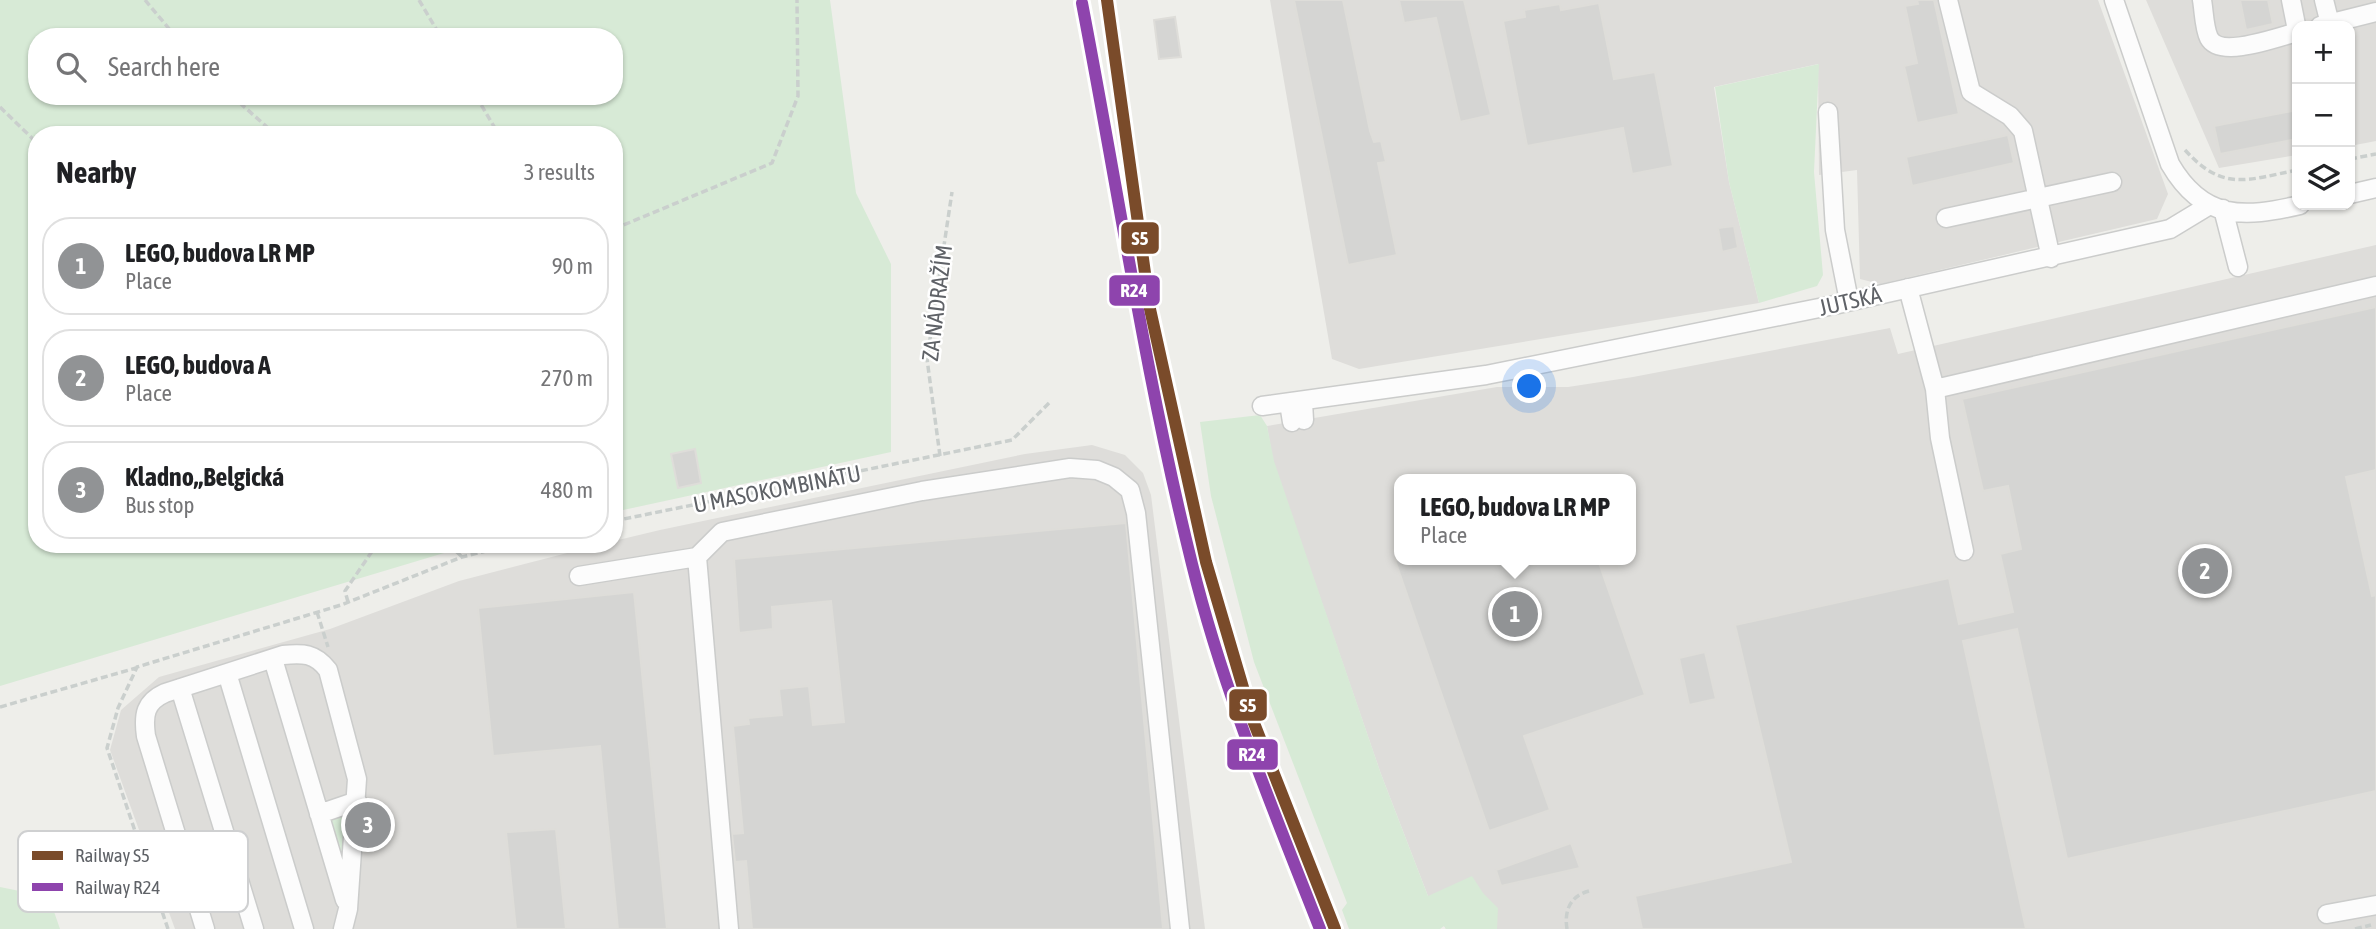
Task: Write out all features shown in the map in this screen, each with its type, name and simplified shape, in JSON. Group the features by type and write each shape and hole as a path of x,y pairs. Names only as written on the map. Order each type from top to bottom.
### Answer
{"street":[{"path":"1948,0 1971,92 2018,123 2023,131 2051,258"},
{"path":"2114,0 2170,164 2177,176 2215,207 2253,215 2292,207"},
{"path":"2202,0 2209,37 2216,46 2228,49 2292,32"},
{"path":"2291,0 2295,21"},
{"path":"2324,0 2325,21"},
{"path":"2341,21 2376,12"},
{"path":"1828,112 1835,230 1849,302"},
{"path":"1946,218 2038,201 2112,182"},
{"path":"2355,193 2376,188"},
{"path":"2215,207 2238,267"},
{"name":"JUTSKÁ","path":"1262,406 1480,383 2051,258 2170,229 2215,207"},
{"path":"1935,389 2376,286"},
{"path":"1908,288 1935,389 1940,438 1964,551"},
{"path":"1296,402 1298,421"},
{"path":"579,576 697,557 722,532 922,491 1070,468 1097,470 1114,477 1130,490 1136,513 1180,929"},
{"path":"697,557 729,929"},
{"path":"176,831 144,720 153,698 273,659 303,653 319,658 328,670 357,779 348,909 343,929"},
{"path":"273,659 348,909"},
{"path":"227,673 303,929"},
{"path":"180,688 224,831"},
{"path":"319,814 357,801"},
{"path":"2327,914 2376,905"},
{"path":"248,909 254,929"},
{"path":"200,912 205,929"}],"path":[{"path":"145,0 168,28"},
{"path":"419,0 436,28"},
{"path":"623,225 772,163 798,96 797,0"},
{"path":"242,105 266,126"},
{"path":"481,105 494,126"},
{"path":"0,107 28,133"},
{"path":"2178,143 2216,178 2249,179 2292,171"},
{"path":"2355,158 2376,154"},
{"name":"ZA NÁDRAŽÍM","path":"940,456 927,359 952,192"},
{"name":"U MASOKOMBINÁTU","path":"623,519 1012,440 1051,401"},
{"path":"348,602 345,591 370,553"},
{"path":"458,553 462,557"},
{"path":"0,707 137,667"},
{"path":"1567,929 1565,913 1568,907 1578,894 1589,891"},
{"path":"2355,929 2376,924"}],"shaded area":[{"path":"1270,0 2098,0 2168,194 2157,219 1880,284 1860,279 1857,170 1819,175 1818,64 1714,87 1729,182 1759,303 1359,369 1332,359"},
{"path":"2146,0 2376,0 2376,141 2355,145 2355,21 2292,21 2292,156 2219,168"},
{"path":"2376,245 2376,929 1446,929 1428,896 1381,774 1273,461 1267,426 1497,387 1568,387 1633,377 1890,328 1898,354"},
{"path":"1092,445 1125,455 1143,473 1151,495 1205,929 175,929 169,912 248,912 248,831 139,831 110,750 121,710 159,677 330,629 459,581 567,553 623,553 623,539 1025,454"}],"green space":[{"path":"0,0 830,0 856,193 891,264 891,452 623,510 623,126 28,126 28,553 444,553 0,686"},
{"path":"1819,64 1814,172 1823,275 1817,286 1759,303 1729,182 1715,87"},
{"path":"1260,415 1267,426 1274,461 1381,774 1428,896 1472,876 1483,893 1498,908 1497,929 1446,929 1444,926 1440,929 1349,929 1342,910 1347,903 1254,662 1211,496 1200,422"},
{"path":"347,811 345,869 329,820"},
{"path":"0,887 18,891 18,912 54,912 60,929 0,929"}],"building":[{"path":"1294,0 1343,0 1370,131 1374,142 1381,141 1386,162 1378,163 1397,255 1348,265"},
{"path":"1399,0 1464,0 1491,115 1460,122 1436,18 1404,23"},
{"path":"1917,0 1934,0 1959,114 1917,123 1904,66 1917,63 1905,6 1918,4"},
{"path":"2240,0 2268,0 2273,24 2246,30"},
{"path":"1599,3 1614,79 1655,72 1673,166 1632,174 1623,128 1527,146 1503,21 1525,17 1524,10 1560,4 1561,10"},
{"path":"1175,17 1181,57 1159,59 1154,20"},
{"path":"2292,111 2292,140 2220,154 2214,126"},
{"path":"2008,135 2014,163 1912,186 1906,157"},
{"path":"1734,226 1738,248 1722,252 1718,228"},
{"path":"2376,307 2376,470 2346,477 2372,596 2376,595 2376,791 2067,859 2017,629 1963,641 2026,929 1642,929 1635,896 1791,862 1735,625 1949,578 1959,624 2013,612 2000,554 2021,549 2008,486 1983,491 1962,399"},
{"path":"695,449 701,483 678,488 671,454"},
{"path":"1126,523 1163,929 752,929 746,861 735,862 732,834 743,833 733,726 749,724 748,718 782,715 779,689 809,686 813,725 844,722 831,601 772,607 773,629 739,633 734,559"},
{"path":"1397,565 1600,565 1645,695 1524,736 1550,810 1489,831"},
{"path":"634,592 667,929 618,929 600,746 493,756 478,608"},
{"path":"1705,652 1716,699 1689,705 1679,658"},
{"path":"556,829 566,929 516,929 506,832"},
{"path":"1571,843 1580,868 1501,886 1496,870"}],"rail line":[{"name":"S5","path":"1107,0 1150,309 1206,562 1252,718 1335,929"},
{"name":"R24","path":"1082,3 1160,425 1204,611 1267,794 1320,929"}],"place":[{"name":"LEGO, budova A","path":"2205,571"},
{"name":"LEGO, budova LR MP","path":"1515,614"},
{"name":"Kladno,,Belgická","path":"368,825"}]}
